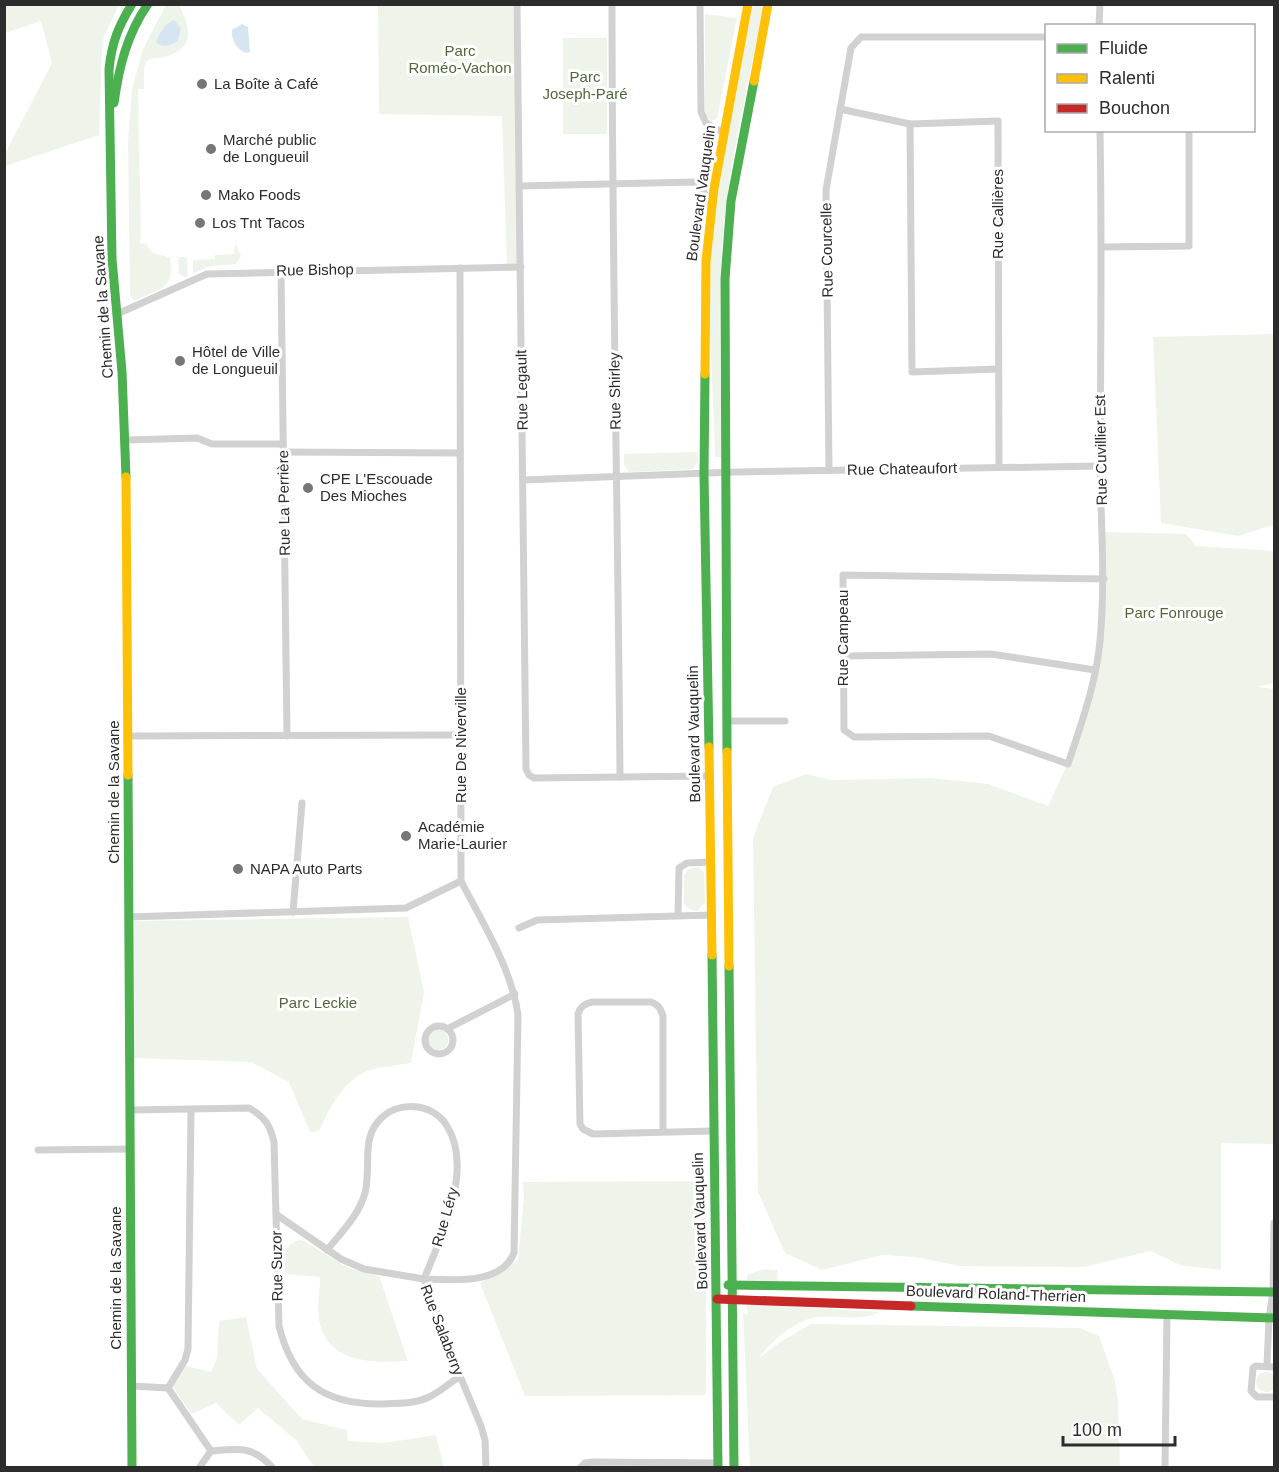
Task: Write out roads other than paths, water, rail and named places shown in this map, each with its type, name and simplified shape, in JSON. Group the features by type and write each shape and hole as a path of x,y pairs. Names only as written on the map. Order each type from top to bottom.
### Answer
{"street":[{"name":"Chemin de la Savane","path":"132,4 117,29 111,50 108,80 111,117 112,259 126,440 132,1467"},
{"name":"Chemin de la Savane","path":"111,117 123,51 148,4"},
{"name":"Rue Legault","path":"517,4 526,769 529,775 538,778 620,777"},
{"name":"Rue Shirley","path":"612,4 620,777"},
{"path":"700,4 701,116 706,123 724,133"},
{"name":"Boulevard Vauquelin","path":"718,1465 704,475 705,261 711,206 748,4"},
{"name":"Boulevard Vauquelin","path":"734,1467 725,309 727,238 737,166 768,4"},
{"path":"1099,24 1100,4"},
{"name":"Rue Courcelle","path":"829,470 826,190 851,48 861,37 1045,37"},
{"name":"Rue Callières","path":"840,109 910,124 998,120 999,467"},
{"path":"910,124 912,372 998,369"},
{"name":"Rue Cuvillier Est","path":"1068,764 1087,706 1095,670 1100,643 1104,579 1100,466 1102,247 1100,132"},
{"path":"1102,247 1189,246 1190,132"},
{"path":"520,186 694,182 699,184 711,206"},
{"name":"Rue Bishop","path":"117,314 207,274 521,267"},
{"name":"Rue De Niverville","path":"424,1279 482,1278 504,1268 511,1261 514,1253 518,1015 515,994 461,881 460,268"},
{"name":"Rue La Perrière","path":"282,271 286,736"},
{"path":"126,440 197,438 212,444 460,453"},
{"name":"Rue Chateaufort","path":"524,480 829,470 1100,466"},
{"name":"Rue Campeau","path":"1068,764 989,735 854,737 844,730 843,575 1104,579"},
{"path":"843,656 991,654 1095,670"},
{"path":"727,721 785,721"},
{"path":"129,736 460,735"},
{"path":"620,777 710,776"},
{"path":"293,912 302,803"},
{"path":"678,915 679,868 687,863 711,862"},
{"path":"129,917 406,908 461,881"},
{"path":"519,928 537,920 712,915"},
{"path":"447,1029 453,1037 450,1048 441,1053 431,1051 425,1042 428,1032 437,1026 447,1029 515,994"},
{"path":"663,1132 663,1016 661,1009 651,1002 585,1004 579,1009 578,1014 579,1124 583,1129 593,1134 712,1131"},
{"name":"Rue Léry","path":"327,1250 357,1211 364,1196 368,1180 369,1142 376,1123 393,1110 420,1107 435,1113 444,1121 456,1149 457,1167 453,1198 446,1223 424,1279"},
{"name":"Rue Suzor","path":"130,1110 249,1108 261,1114 270,1125 274,1142 279,1326 284,1348 296,1370 309,1383 331,1395 357,1404 407,1403 429,1397 460,1376"},
{"path":"168,1388 185,1360 188,1349 191,1110"},
{"path":"38,1150 130,1149"},
{"name":"Rue Salaberry","path":"277,1215 341,1259 364,1269 424,1279 485,1440 486,1467"},
{"path":"1275,1224 1271,1366 1253,1368 1251,1391 1257,1397 1275,1397"},
{"name":"Boulevard Roland-Therrien","path":"717,1285 1274,1292"},
{"name":"Boulevard Roland-Therrien","path":"717,1299 1272,1318"},
{"path":"1165,1467 1167,1315"},
{"path":"132,1386 168,1388"},
{"path":"168,1388 211,1451"},
{"path":"199,1467 211,1451 245,1449 263,1457 273,1467"},
{"path":"579,1467 593,1462 718,1465"}],"water":[{"path":"174,20 181,28 178,41 167,46 156,42 161,32"},
{"path":"242,24 248,27 250,52 246,53 237,47 232,34 232,30"}],"place":[{"name":"La Boîte à Café","path":"202,84"},
{"name":"Marché public de Longueuil","path":"211,149"},
{"name":"Mako Foods","path":"206,195"},
{"name":"Los Tnt Tacos","path":"200,223"},
{"name":"Hôtel de Ville de Longueuil","path":"180,361"},
{"name":"CPE L'Escouade Des Mioches","path":"308,488"},
{"name":"Académie Marie-Laurier","path":"406,836"},
{"name":"NAPA Auto Parts","path":"238,869"}],"park label":[{"name":"Parc Roméo-Vachon","path":"460,60"},
{"name":"Parc Joseph-Paré","path":"585,86"},
{"name":"Parc Fonrouge","path":"1174,613"},
{"name":"Parc Leckie","path":"318,1003"}]}
